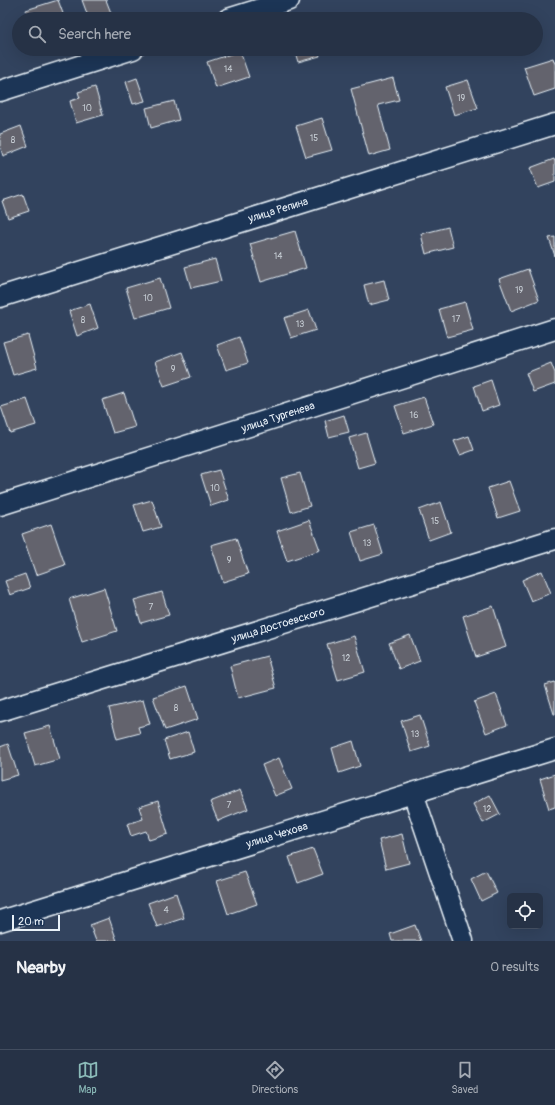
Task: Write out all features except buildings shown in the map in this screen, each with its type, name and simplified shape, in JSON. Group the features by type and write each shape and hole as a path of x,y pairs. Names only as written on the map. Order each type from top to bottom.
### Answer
{"street":[{"path":"250,12 289,0"},
{"path":"0,91 111,56"},
{"name":"улица Репина","path":"0,297 555,124"},
{"name":"улица Тургенева","path":"0,505 555,329"},
{"name":"улица Достоевского","path":"0,711 555,538"},
{"name":"улица Чехова","path":"0,921 555,749"},
{"path":"413,793 463,941"}]}
